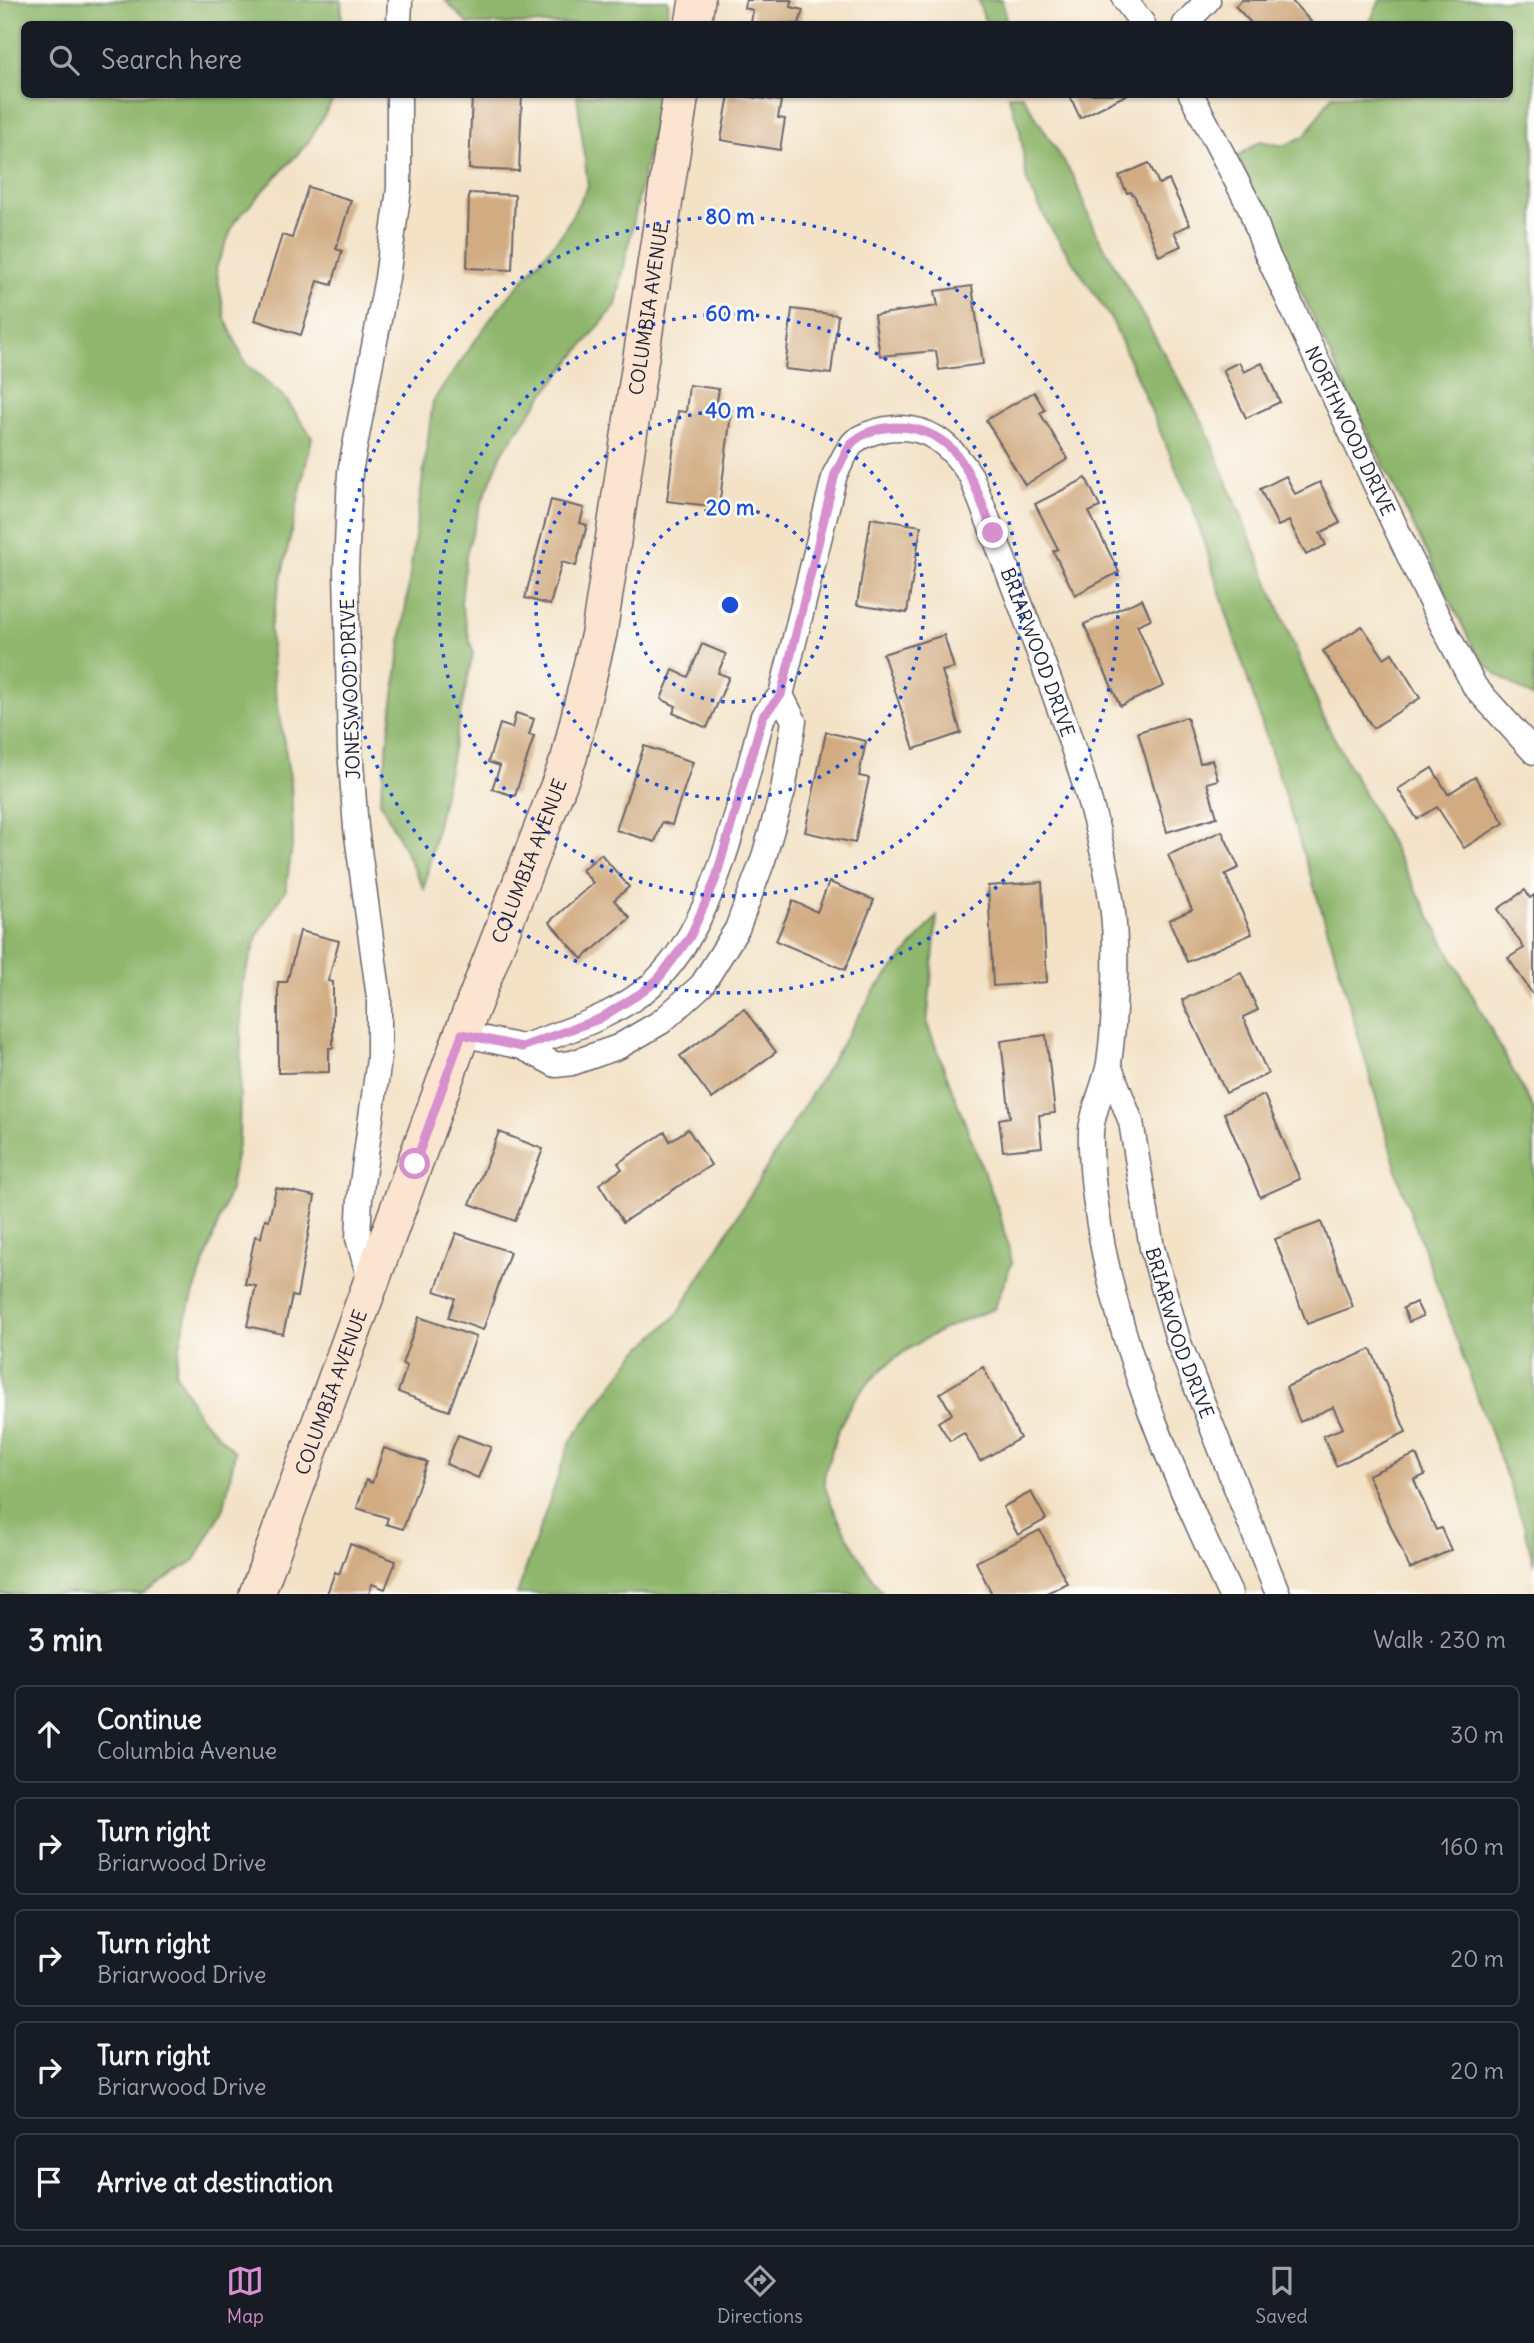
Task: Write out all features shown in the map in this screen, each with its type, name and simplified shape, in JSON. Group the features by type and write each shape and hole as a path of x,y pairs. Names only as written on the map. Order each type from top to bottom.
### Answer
{"street":[{"path":"400,0 400,21"},
{"path":"693,21 696,0"},
{"path":"1125,0 1141,21"},
{"path":"1188,21 1208,0"},
{"name":"JONESWOOD DRIVE","path":"371,1284 358,1238 360,1198 379,1059 379,998 352,776 346,570 350,472 387,278 399,189 399,98"},
{"name":"COLUMBIA AVENUE","path":"257,1594 462,1034 569,758 598,633 680,98"},
{"name":"NORTHWOOD DRIVE","path":"1193,98 1250,207 1287,298 1475,687 1534,752"},
{"name":"BRIARWOOD DRIVE","path":"522,1047 599,1019 644,991 676,959 690,937 715,881 763,716 781,695 835,474 853,442 875,431 904,426 933,434 954,452 971,476 1066,726 1100,830 1112,907 1114,1022 1108,1065 1091,1128 1092,1181 1108,1280 1128,1350 1190,1509 1230,1594"},
{"path":"462,1034 522,1047 556,1065 596,1057 661,1022 702,985 737,929 763,860 783,791 794,720 781,695"},
{"name":"BRIARWOOD DRIVE","path":"1108,1065 1130,1122 1152,1248 1179,1343 1278,1594"}],"green space":[{"path":"0,0 341,0 342,21 21,21 21,98 334,98 307,144 235,221 216,268 225,318 245,363 285,398 312,437 270,629 274,682 291,784 293,838 286,889 258,934 242,985 239,1139 230,1189 186,1316 175,1372 200,1417 235,1452 224,1508 195,1560 142,1594 0,1594"},
{"path":"445,0 668,0 669,21 465,21"},
{"path":"978,0 1002,0 1006,21 985,21"},
{"path":"1380,0 1534,0 1534,698 1495,673 1477,655 1345,386 1238,156 1260,141 1284,146 1305,136 1330,98 1513,98 1513,21 1370,21"},
{"path":"577,98 659,98 616,305 543,395 502,453 481,504 466,554 461,604 473,653 424,889 380,801 433,401 494,314 562,234 588,186"},
{"path":"1009,98 1024,98 1074,178 1093,227 1205,427 1324,719 1534,1110 1534,1566 1525,1528 1402,1189 1331,940 1193,508 1113,322 1050,227 1027,182 1020,130"},
{"path":"937,916 927,1024 999,1211 1012,1262 994,1309 942,1330 894,1359 856,1398 842,1422 825,1473 826,1491 849,1538 883,1594 517,1594 570,1442 636,1353 677,1315 874,991"}],"building":[{"path":"746,0 792,0 791,7 803,10 800,21 751,21 753,10 744,8"},
{"path":"1242,0 1291,0 1310,21 1249,21 1235,6"},
{"path":"472,98 522,98 519,171 469,169"},
{"path":"728,98 781,101 778,118 785,119 780,150 721,140"},
{"path":"1071,98 1120,98 1080,118"},
{"path":"1149,163 1159,184 1169,180 1190,225 1174,232 1181,246 1159,256 1135,197 1131,192 1127,193 1119,176"},
{"path":"308,187 351,200 336,249 342,251 332,285 318,281 301,335 255,320 282,235 292,238"},
{"path":"469,193 515,195 512,270 467,268"},
{"path":"972,286 983,364 939,370 936,351 880,356 874,315 938,306 935,291"},
{"path":"792,309 838,315 831,374 785,369"},
{"path":"1239,362 1244,372 1262,363 1280,402 1246,418 1223,370"},
{"path":"689,385 719,389 715,413 731,414 719,507 667,501 678,411 686,412"},
{"path":"1034,392 1045,410 1040,413 1068,459 1025,485 986,420"},
{"path":"1286,476 1295,494 1320,482 1340,523 1320,533 1326,545 1306,555 1289,521 1278,526 1260,489"},
{"path":"1086,478 1100,507 1089,512 1119,572 1075,595 1053,551 1058,549 1035,504"},
{"path":"551,500 584,508 580,523 587,525 576,566 562,562 550,605 525,598"},
{"path":"871,518 921,526 907,613 857,605"},
{"path":"1142,599 1151,619 1137,625 1164,686 1120,706 1084,624"},
{"path":"1362,626 1384,658 1392,653 1420,698 1373,728 1323,651"},
{"path":"944,635 954,668 942,671 961,733 914,749 883,654"},
{"path":"702,644 726,654 718,673 729,677 707,728 673,713 676,706 661,699 673,670 688,677"},
{"path":"516,713 534,719 529,735 534,736 515,796 492,789 500,766 488,762 500,724 512,728"},
{"path":"1187,717 1200,763 1212,760 1218,780 1207,783 1217,817 1167,832 1138,732"},
{"path":"826,732 866,741 859,776 869,778 855,843 805,832"},
{"path":"644,746 693,762 672,825 662,822 655,842 616,830"},
{"path":"1432,768 1448,794 1475,777 1504,823 1464,848 1437,807 1417,819 1398,789"},
{"path":"1222,831 1239,868 1225,874 1252,934 1187,962 1169,920 1192,910 1168,855"},
{"path":"601,854 629,887 614,900 630,918 582,959 549,922 593,883 582,870"},
{"path":"829,882 874,900 845,970 776,941 793,901 817,912"},
{"path":"1042,882 1047,982 993,986 988,886"},
{"path":"1525,890 1530,898 1534,895 1534,996 1508,958 1524,948 1498,909"},
{"path":"300,931 339,941 328,981 333,982 333,1048 329,1048 329,1072 278,1073 278,982 287,982"},
{"path":"1241,973 1258,1010 1243,1017 1268,1074 1226,1093 1182,1000"},
{"path":"744,1009 776,1052 712,1099 680,1056"},
{"path":"1046,1035 1055,1113 1039,1115 1042,1147 1003,1151 999,1119 1010,1117 1001,1041"},
{"path":"1264,1095 1300,1179 1260,1197 1224,1113"},
{"path":"688,1129 711,1165 623,1222 599,1184 622,1169 618,1163 665,1132 670,1141"},
{"path":"499,1132 543,1149 515,1221 470,1204"},
{"path":"276,1188 315,1196 297,1297 292,1296 283,1334 247,1326 256,1286 245,1284 255,1236 261,1238 265,1219 269,1220"},
{"path":"1321,1222 1353,1307 1307,1324 1275,1239"},
{"path":"456,1233 510,1252 483,1330 448,1318 455,1298 435,1291"},
{"path":"1416,1302 1423,1316 1409,1322 1403,1308"},
{"path":"419,1317 476,1337 449,1411 398,1392 407,1366 402,1364"},
{"path":"1371,1349 1406,1432 1336,1466 1323,1436 1343,1428 1333,1407 1300,1422 1286,1387"},
{"path":"983,1367 1020,1438 980,1461 964,1433 950,1441 938,1422 952,1414 940,1393"},
{"path":"458,1435 491,1447 478,1478 446,1464"},
{"path":"384,1448 427,1462 403,1529 386,1524 388,1518 357,1508 366,1480 372,1483"},
{"path":"1416,1454 1425,1475 1414,1480 1436,1530 1441,1528 1451,1550 1410,1569 1368,1475"},
{"path":"1031,1492 1046,1519 1018,1535 1003,1507"},
{"path":"1040,1530 1067,1583 1045,1594 992,1594 976,1562"},
{"path":"350,1544 396,1561 385,1589 372,1584 369,1594 327,1594 335,1572 339,1574"}],"route":[{"path":"415,1164 462,1034 522,1047 599,1019 627,1003 659,978 676,959 690,937 715,881 763,716 781,695 835,474 853,442 875,431 904,426 933,434 954,452 971,476 993,533"}]}
